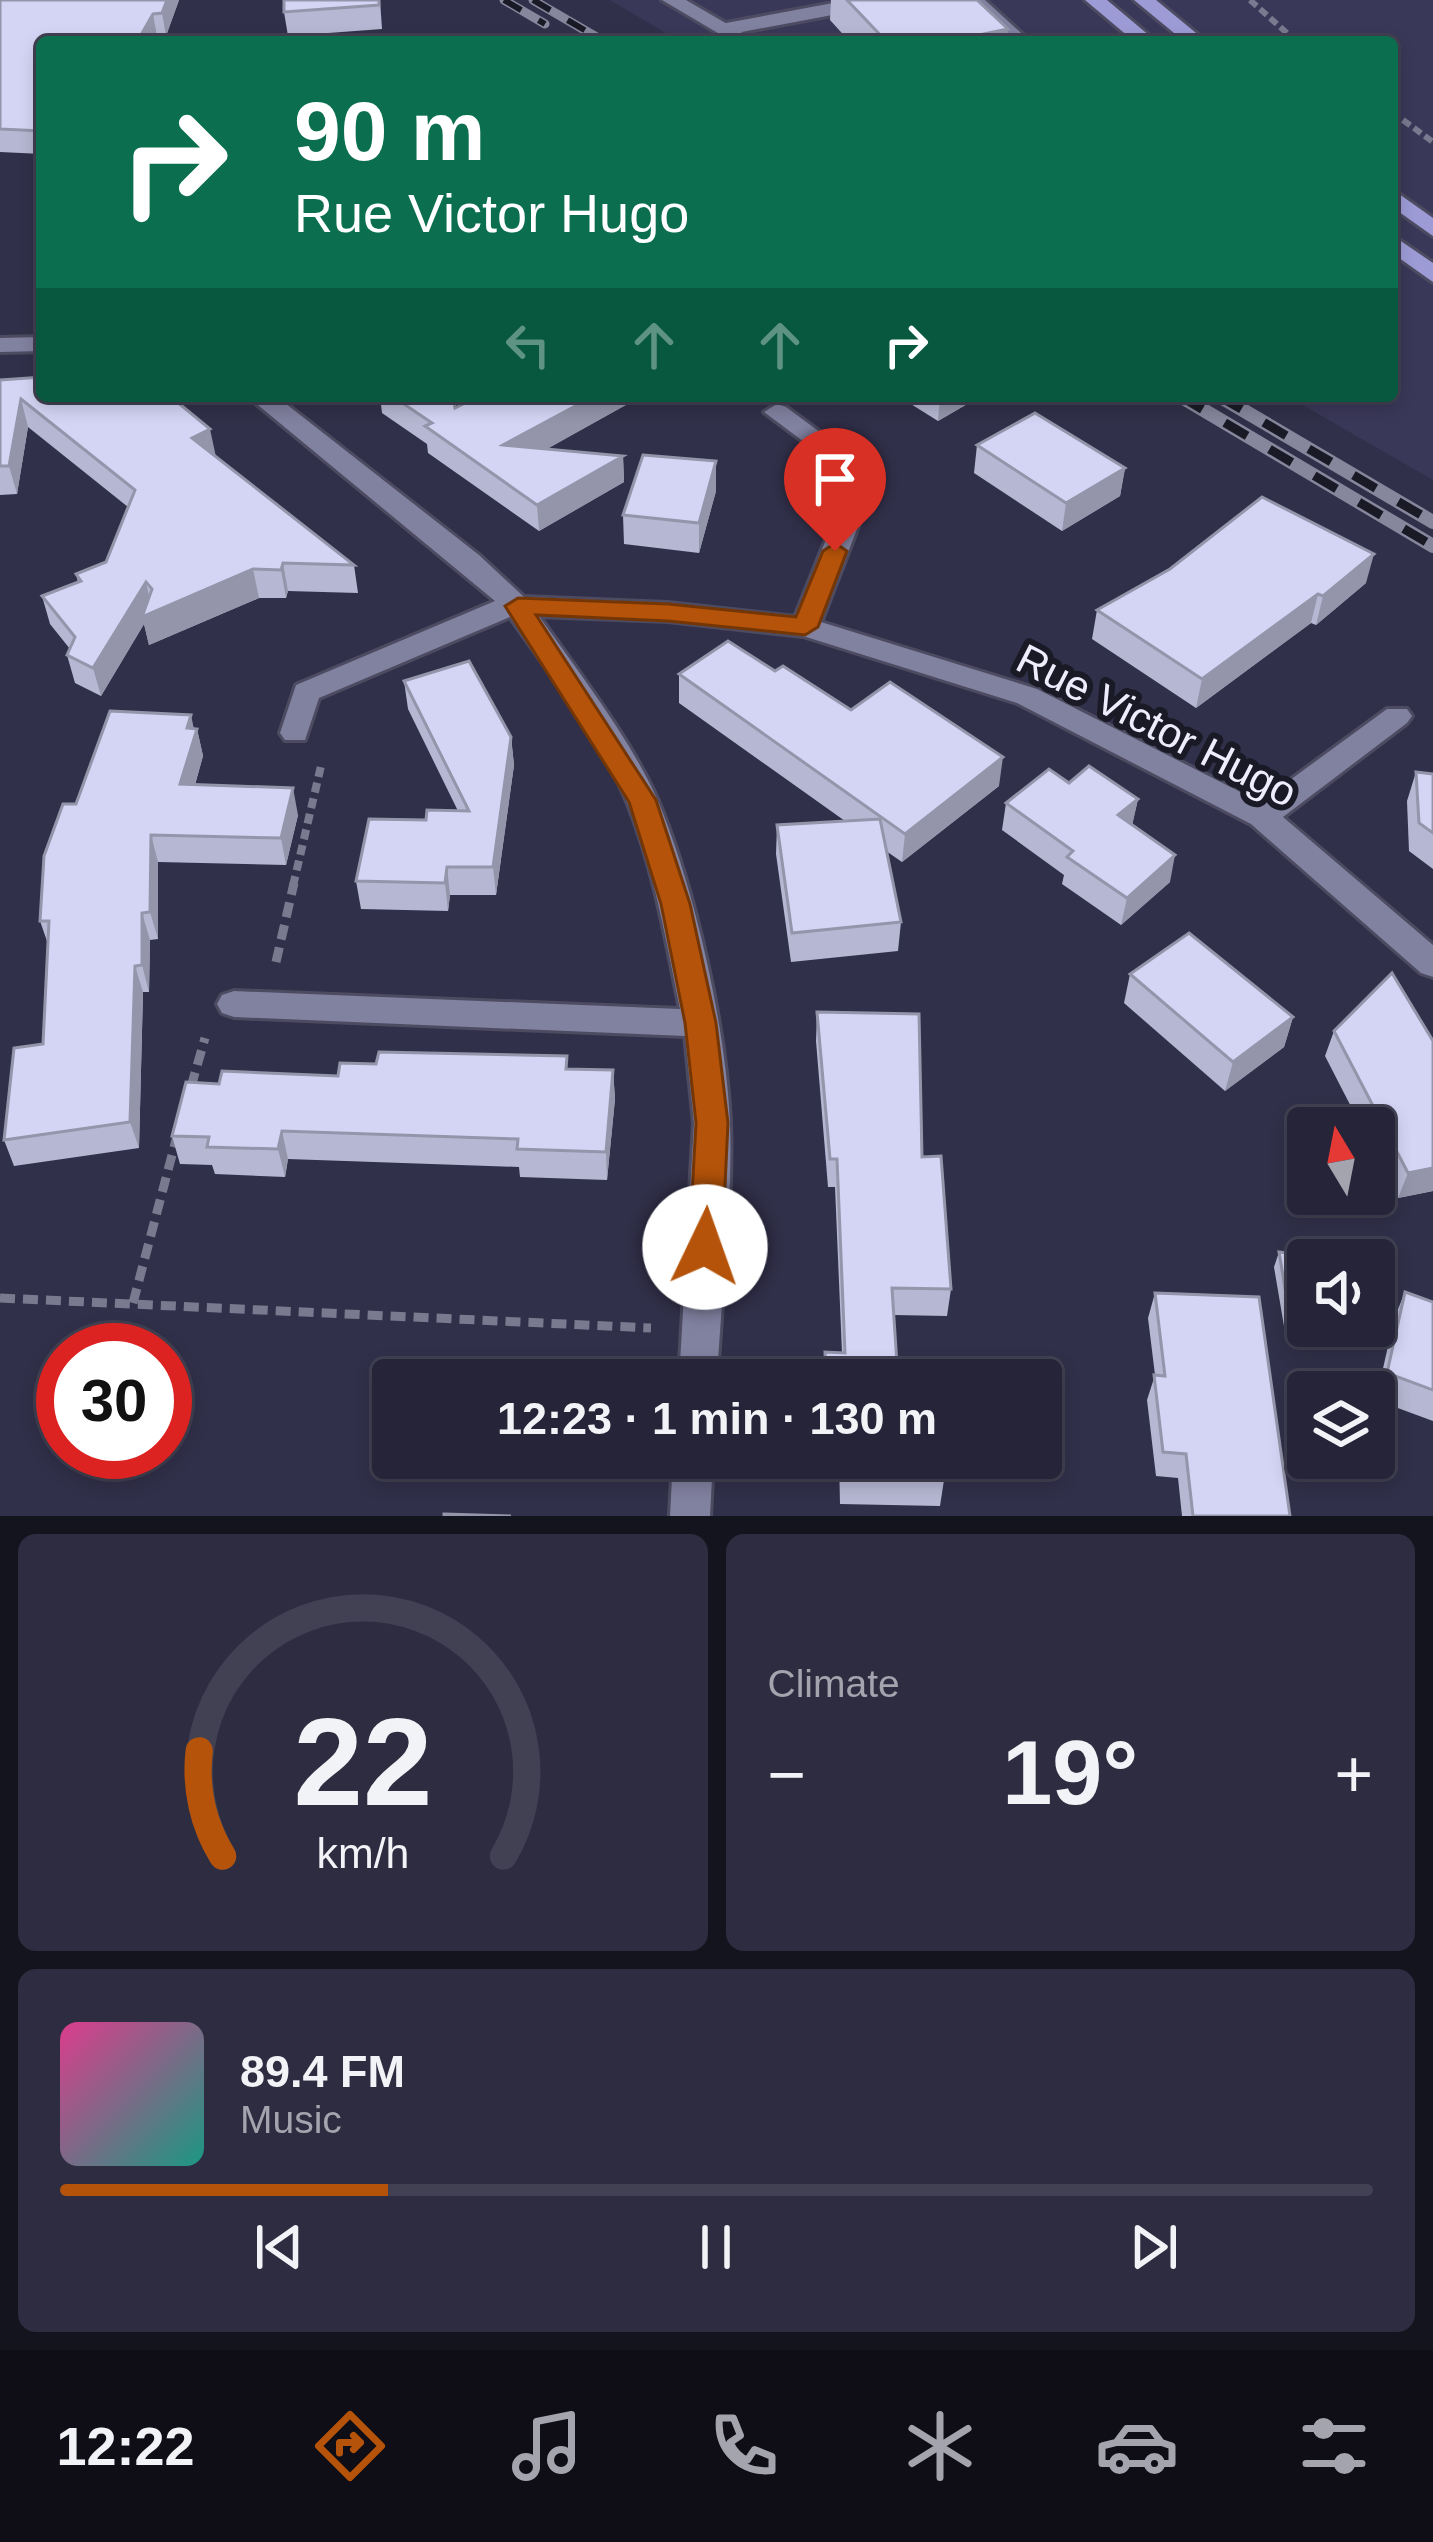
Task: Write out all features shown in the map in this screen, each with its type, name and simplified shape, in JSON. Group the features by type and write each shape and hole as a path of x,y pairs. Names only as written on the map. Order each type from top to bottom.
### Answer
{"main road":[{"path":"1095,0 1140,36"},
{"path":"1144,0 1189,36"},
{"path":"1398,201 1433,229"},
{"path":"1398,247 1433,275"}],"street":[{"path":"672,0 738,36"},
{"path":"726,29 880,0"},
{"path":"973,0 1014,36"},
{"path":"0,345 36,344"},
{"path":"268,402 469,561 518,606 642,800 676,904 700,1023 712,1123 699,1359"},
{"path":"777,412 865,475 805,627"},
{"name":"Rue Victor Hugo","path":"295,733 306,692 490,611 518,606 668,612 805,627 1028,696 1262,816 1433,964"},
{"path":"1262,816 1397,716"},
{"path":"250,1004 700,1023"},
{"path":"690,1516 692,1479"}],"path":[{"path":"1250,0 1290,36"},
{"path":"1398,116 1433,142"},
{"path":"185,1106 203,1041 250,1004 324,752 295,733"},
{"path":"133,1303 180,1128"},
{"path":"0,1298 700,1330"}],"shaded area":[{"path":"610,0 1433,0 1433,480 1297,402 1398,402 1398,36 671,36"}],"building":[{"path":"0,0 167,0 162,13 153,14 140,36 36,36 36,131 0,129"},
{"path":"284,0 379,0 379,5 284,12"},
{"path":"847,0 977,0 1008,29 974,36 881,36"},
{"path":"36,377 36,402 177,402 210,429 192,438 354,565 283,563 281,570 253,569 142,617 152,589 146,582 93,668 67,655 75,637 42,596 81,581 76,574 106,562 135,490 21,399 9,466 0,466 0,380"},
{"path":"401,402 454,402 455,408 467,402 583,402 503,445 623,456 537,505 425,426 432,423"},
{"path":"1035,413 1125,468 1066,503 977,445"},
{"path":"643,455 716,461 699,523 623,515"},
{"path":"1262,497 1374,554 1323,596 1318,594 1202,679 1097,610 1170,569"},
{"path":"728,641 775,671 783,666 851,710 890,682 1003,757 905,834 679,674"},
{"path":"469,661 511,737 493,867 447,867 445,883 356,881 369,819 426,820 427,810 469,811 404,681"},
{"path":"110,711 191,715 187,728 197,729 180,784 293,788 281,838 151,835 150,912 142,913 142,965 135,966 130,1122 4,1140 14,1048 43,1044 49,921 40,921 44,856 63,804 76,804"},
{"path":"1089,766 1138,799 1118,815 1175,855 1127,898 1067,857 1073,851 1006,803 1049,769 1069,783"},
{"path":"1416,772 1433,774 1433,833 1419,823"},
{"path":"880,819 901,922 792,933 777,825"},
{"path":"1189,933 1293,1017 1233,1062 1130,974"},
{"path":"1392,973 1433,1041 1433,1168 1408,1173 1395,1148 1395,1107 1374,1107 1334,1031"},
{"path":"817,1012 919,1014 922,1157 941,1156 951,1289 892,1288 897,1359 825,1359 825,1352 845,1353 837,1159 830,1159"},
{"path":"379,1052 567,1056 566,1069 613,1070 606,1152 517,1149 518,1139 282,1131 278,1149 207,1147 209,1137 172,1136 186,1082 219,1084 222,1071 338,1076 340,1063 376,1064"},
{"path":"1279,1252 1287,1253 1287,1300"},
{"path":"1405,1292 1433,1302 1433,1390 1387,1371"},
{"path":"1155,1293 1259,1297 1290,1516 1193,1516 1186,1454 1163,1452 1154,1375 1165,1376"}],"railway":[{"path":"504,0 545,24"},
{"path":"533,0 595,36"},
{"path":"1190,402 1433,546"},
{"path":"1229,402 1433,522"}],"route":[{"path":"705,1247 712,1123 700,1023 676,904 642,800 576,690 518,606 668,612 805,627 835,551"}]}
